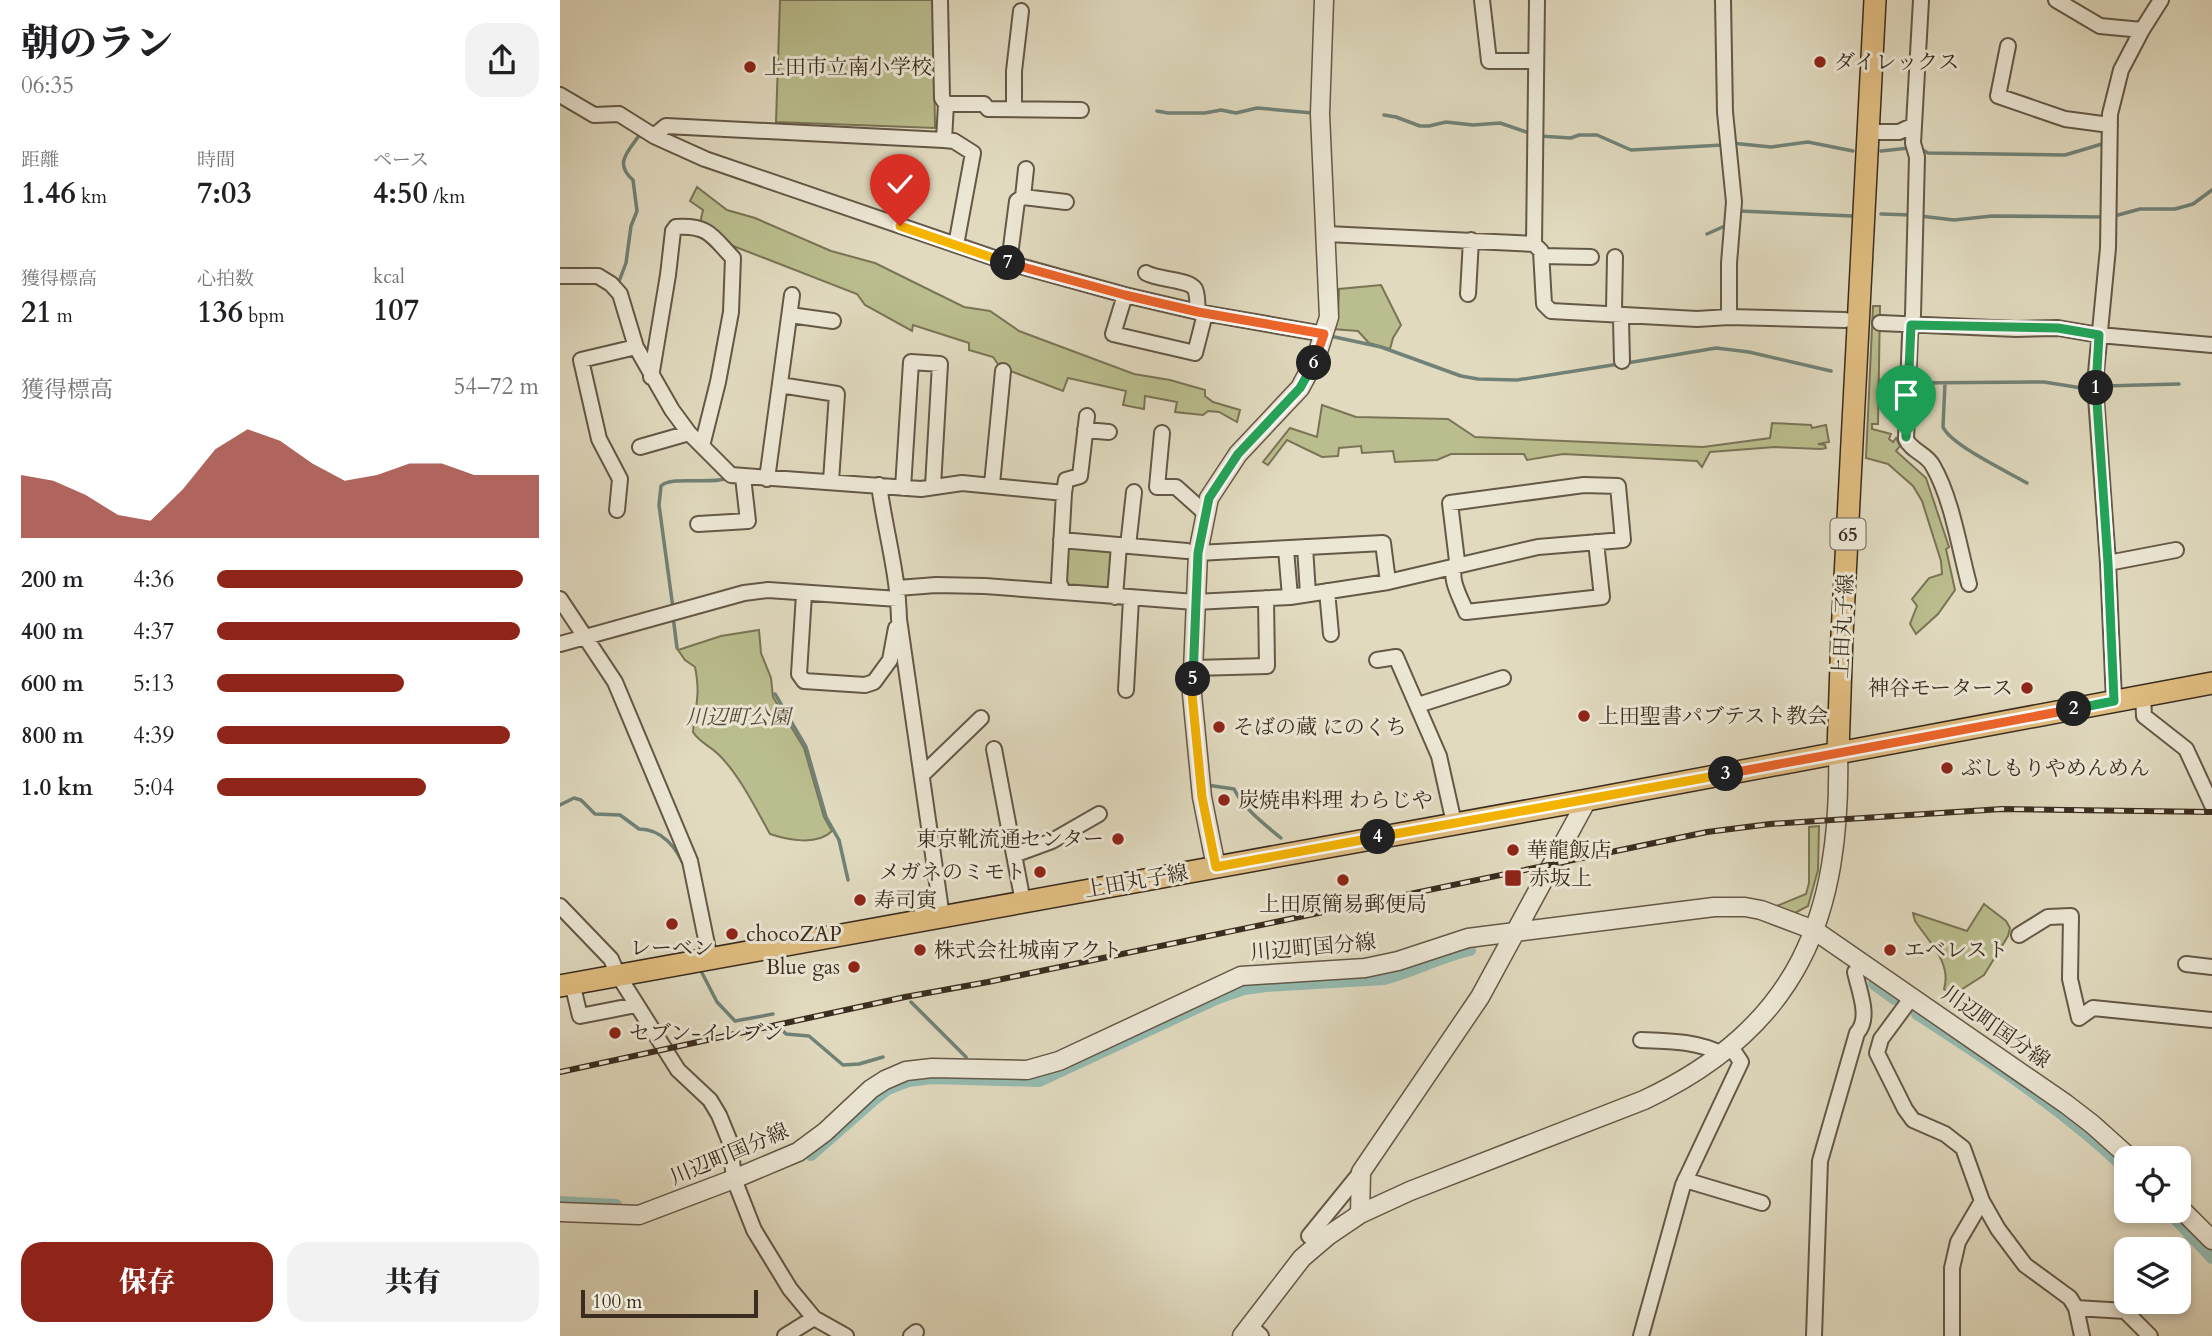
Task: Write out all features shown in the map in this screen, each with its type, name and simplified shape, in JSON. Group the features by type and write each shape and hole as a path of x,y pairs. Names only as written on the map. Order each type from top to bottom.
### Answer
{"main road":[{"name":"上田丸子線","path":"566,985 1587,800 1838,751 1874,0"},
{"path":"1838,751 2212,683"}],"street":[{"path":"940,0 942,98 946,104 944,140"},
{"path":"1216,867 1202,797 1192,694 1195,602 1192,552 1209,498 1218,481 1238,454 1300,388 1316,358 1329,317 1320,114 1324,0"},
{"path":"1482,0 1489,61 1535,61"},
{"path":"1537,0 1535,61 1538,250 1544,304 1550,311 1697,319 1729,317 1845,320"},
{"path":"1723,0 1725,112 1734,202 1729,263 1729,317"},
{"path":"1922,0 1913,143 1917,157 1906,439 1910,446 1928,459 1943,488 1969,584"},
{"path":"2056,0 2100,26 2142,30"},
{"path":"2114,701 2108,563 2095,383 2108,248 2110,114 2121,70 2161,0"},
{"path":"1013,109 1021,11"},
{"path":"2008,46 1998,96 2065,119 2110,125"},
{"path":"560,94 594,115 620,114 654,136 705,159 1009,263 1201,313 1324,334"},
{"path":"946,104 984,104 988,109 1081,110"},
{"path":"654,136 666,125 954,141 972,153 956,245"},
{"path":"1868,132 1899,132 1914,125"},
{"path":"1023,197 1026,169"},
{"path":"1009,263 1017,201 1023,197 1066,202"},
{"path":"651,377 673,231 676,227 696,225 709,233 733,258 731,312 718,382 702,446"},
{"path":"1326,234 1471,240 1591,257"},
{"path":"1468,294 1471,240"},
{"path":"1615,257 1614,310 1620,320 1622,361"},
{"path":"1125,295 1113,334 1195,353 1201,313 1195,290 1189,284 1154,278 1146,273"},
{"path":"560,276 598,276 620,294 636,346 651,377 689,433 731,475 921,489 962,483 992,484 1064,493"},
{"path":"767,479 792,295"},
{"path":"790,315 833,321"},
{"path":"1880,323 2058,328 2099,335 2212,345"},
{"path":"617,510 620,479 599,439 581,360 636,346"},
{"path":"903,488 911,362 940,365 933,486"},
{"path":"992,484 1003,371"},
{"path":"780,386 836,394 831,481"},
{"path":"1063,592 1059,582 1066,480 1080,476 1086,423 1109,432"},
{"path":"640,447 689,433"},
{"path":"1162,433 1157,487 1176,487 1204,512"},
{"path":"698,524 748,522 743,477"},
{"path":"879,485 898,593 899,619 942,917"},
{"path":"560,645 744,593 768,590 804,594 898,593 936,585 973,585 1195,602 1290,597 1388,582 1453,568 1538,547 1596,542 1623,540 1618,486 1584,485 1450,503 1457,561 1453,568 1452,577 1466,612 1602,597 1596,542"},
{"path":"1115,597 1134,492"},
{"path":"1062,540 1192,552 1383,543 1388,582"},
{"path":"1306,547 1308,594"},
{"path":"1286,548 1290,597"},
{"path":"2108,563 2176,550"},
{"path":"1327,591 1331,634"},
{"path":"804,594 799,674 804,681 864,685 874,682 890,660 899,619"},
{"path":"1194,668 1267,666 1266,598"},
{"path":"1126,690 1131,599"},
{"path":"560,600 615,682 690,861 710,959"},
{"path":"1377,660 1396,657 1439,756 1454,823"},
{"path":"1418,705 1503,678"},
{"path":"2143,696 2144,716 2186,749 2212,805"},
{"path":"922,775 981,718"},
{"path":"995,749 1023,902"},
{"path":"1251,1332 1302,1258 1360,1214 1410,1191 1644,1100 1690,1077 1726,1051 1765,1014 1787,985 1814,930 1835,849 1838,751"},
{"path":"1309,1236 1361,1172 1480,997 1587,800"},
{"path":"1014,855 1052,841 1099,814"},
{"path":"560,906 611,959 636,1005 678,1070 710,1100 730,1142 734,1179 754,1230 790,1289 814,1318 846,1336"},
{"name":"川辺町国分線","path":"560,1212 639,1215 798,1152 825,1132 871,1089 906,1071 932,1068 1036,1069 1059,1061 1241,976 1383,965 1468,938 1702,908 1745,907 1814,930 2066,1104 2117,1146"},
{"path":"2019,934 2048,917 2071,915 2070,979 2079,1018 2093,1008 2212,1020"},
{"path":"2186,964 2212,967"},
{"path":"1814,1336 1820,1161 1864,1016 1855,972"},
{"path":"566,985 580,1016 636,1005"},
{"path":"1913,997 1881,1040 1877,1053 1913,1120 1945,1134 1963,1148 1982,1200 1998,1229 2025,1265 2070,1298 2076,1308 2082,1336"},
{"path":"1862,1028 1881,1040"},
{"path":"1641,1040 1708,1046 1726,1051 1741,1062 1685,1180 1641,1336"},
{"path":"1360,1214 1361,1172"},
{"path":"1685,1180 1762,1203"},
{"path":"1952,1336 1952,1268 1958,1242 1982,1200"},
{"path":"2191,1219 2212,1240"},
{"path":"2076,1308 2125,1311 2150,1336"},
{"path":"785,1336 814,1318"}],"green space":[{"path":"780,0 933,0 935,128 776,122"},
{"path":"697,187 727,210 755,218 831,251 875,263 964,307 990,311 1019,331 1134,374 1205,390 1205,396 1213,402 1240,410 1237,422 1219,412 1208,411 1203,415 1175,412 1177,402 1145,396 1144,409 1123,405 1126,391 1068,378 1063,391 1000,367 993,357 969,350 969,343 913,325 912,331 865,305 857,294 728,244 700,223 703,210 690,201"},
{"path":"1381,285 1401,325 1390,349 1369,343 1358,331 1333,329 1338,318 1339,289"},
{"path":"1873,306 1880,306 1878,424 1872,424 1872,429 1891,434 1889,439 1893,442 1896,438 1900,446 1896,451 1926,478 1949,547 1946,549 1955,590 1938,614 1916,634 1910,624 1917,606 1912,599 1929,578 1942,574 1941,561 1922,501 1913,486 1888,464 1866,458"},
{"path":"1322,405 1356,417 1448,419 1475,437 1703,447 1770,438 1772,423 1811,425 1812,428 1826,425 1829,442 1818,444 1825,445 1826,448 1821,449 1775,447 1710,452 1702,467 1697,461 1563,454 1527,460 1524,454 1451,454 1437,460 1395,462 1393,451 1362,453 1361,446 1339,448 1338,456 1322,457 1287,440 1268,465 1263,462 1290,428 1317,437"},
{"path":"1065,546 1112,546 1109,590 1070,587 1064,582"},
{"name":"川辺町公園","path":"759,630 761,653 771,678 773,697 804,748 824,817 832,831 819,839 794,840 770,834 733,771 693,732 698,694 697,677 695,667 685,660 678,650 721,636"},
{"path":"1819,826 1818,870 1808,906 1795,913 1772,908 1806,894 1809,883 1809,827"},
{"path":"1984,904 2006,921 2010,928 2008,936 1984,975 1953,995 1944,989 1946,979 1942,962 1915,921 1913,913 1967,931"}],"waterway":[{"path":"1157,111 1205,113 1221,110 1236,113 1257,108 1313,113"},
{"path":"1384,115 1420,126 1446,122 1473,125 1500,123 1532,134"},
{"path":"618,284 626,263 631,226 637,211 633,180 627,174 624,162 640,134"},
{"path":"1539,136 1571,138 1597,135 1631,150 1723,145"},
{"path":"1731,143 1771,147 1808,142 1853,151"},
{"path":"1921,149 1928,153 2065,155 2102,144"},
{"path":"1881,151 1909,148"},
{"path":"2118,215 2140,209 2175,209 2193,204 2212,190"},
{"path":"1739,211 1852,216"},
{"path":"1881,214 1912,215"},
{"path":"1920,216 1954,220 1992,216 2104,217"},
{"path":"1707,234 1727,225"},
{"path":"1227,324 1244,327"},
{"path":"1330,336 1381,347 1461,376 1478,379 1517,380 1619,364"},
{"path":"1627,363 1716,348 1749,352 1831,371"},
{"path":"1880,381 1905,382"},
{"path":"1913,383 2044,382 2088,389"},
{"path":"1945,383 1943,427 1948,434 1968,450 2027,483"},
{"path":"2103,386 2179,384"},
{"path":"673,608 659,505 661,486 673,481 724,479"},
{"path":"673,616 677,648"},
{"path":"775,694 806,747 826,817 839,840 848,880"},
{"path":"1207,785 1234,789 1249,810 1281,838"},
{"path":"560,805 574,798 581,800 595,814 620,815 639,829 655,832 668,841 685,868"},
{"path":"811,1155 876,1098 888,1089 909,1081 932,1078 1039,1081 1218,998 1244,989 1384,979 1470,950"},
{"path":"700,969 717,1002 735,1021 773,1014"},
{"path":"1874,984 1895,999"},
{"path":"911,1002 966,1057"},
{"path":"1917,1014 2051,1106 2114,1158"},
{"path":"782,1030 786,1034 809,1036 843,1065 859,1064 883,1057"},
{"path":"560,1202 616,1205"},
{"path":"2179,1223 2212,1258"}],"railway":[{"path":"560,1072 905,997 1707,832 1770,824 2002,809 2212,812"}],"place":[{"name":"ダイレックス","path":"1820,62"},
{"name":"上田市立南小学校","path":"750,67"},
{"name":"神谷モータース","path":"2027,688"},
{"name":"上田聖書パブテスト教会","path":"1584,716"},
{"name":"そばの蔵 にのくち","path":"1219,727"},
{"name":"ぶしもりやめんめん","path":"1947,768"},
{"name":"炭焼串料理 わらじや","path":"1224,800"},
{"name":"東京靴流通センター","path":"1118,839"},
{"name":"華龍飯店","path":"1513,850"},
{"name":"メガネのミモト","path":"1040,872"},
{"name":"赤坂上","path":"1513,878"},
{"name":"上田原簡易郵便局","path":"1343,880"},
{"name":"寿司寅","path":"860,900"},
{"name":"レーベン","path":"672,924"},
{"name":"chocoZAP","path":"732,934"},
{"name":"株式会社城南アクト","path":"920,950"},
{"name":"エベレスト","path":"1890,950"},
{"name":"Blue gas","path":"854,967"},
{"name":"セブン-イレブン","path":"615,1033"}],"route":[{"path":"900,226 1009,263 1125,295 1205,314 1324,334 1316,358 1300,388 1238,454 1218,481 1204,512 1198,553 1192,694 1202,797 1216,867 2114,701 2101,445 2095,383 2099,335 2058,328 1911,325 1906,437"}]}
